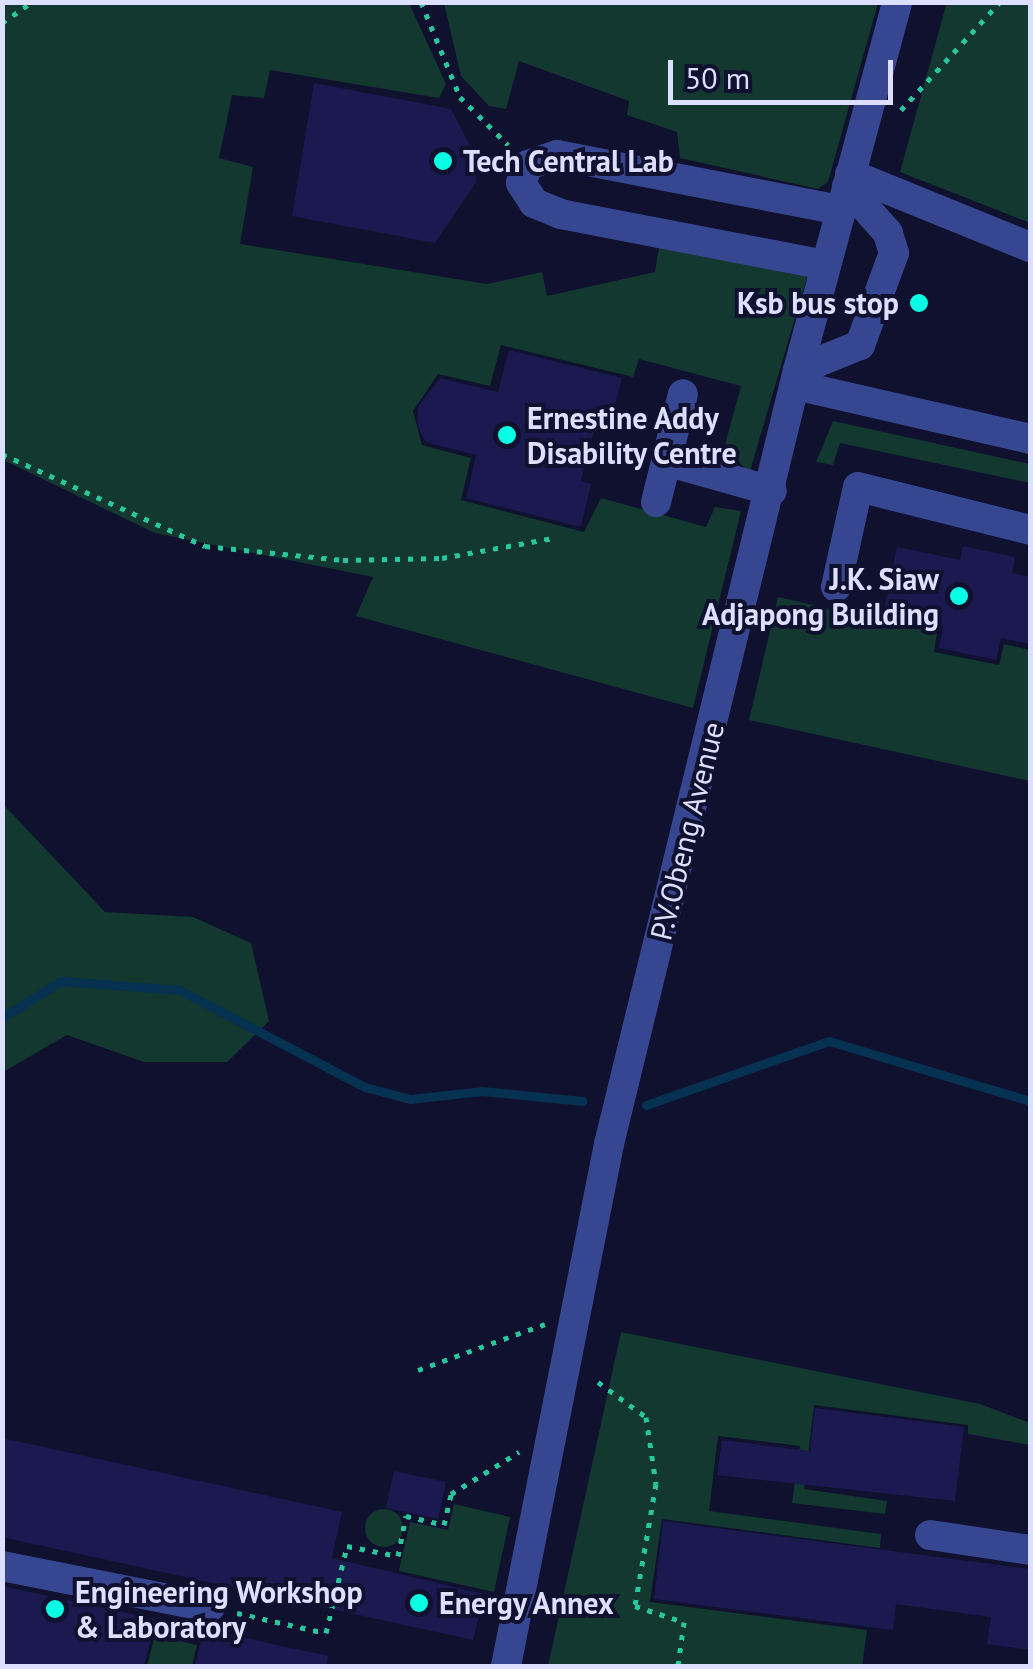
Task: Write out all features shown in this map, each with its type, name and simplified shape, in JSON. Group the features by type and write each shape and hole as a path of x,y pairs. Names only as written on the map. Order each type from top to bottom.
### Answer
{"street":[{"name":"P.V.Obeng Avenue","path":"506,1666 609,1144 772,491 796,377 897,2"},
{"path":"825,265 561,214 524,193 528,165 557,155 846,190 1030,247"},
{"path":"796,377 860,345 894,253 888,233 846,190"},
{"path":"796,377 1030,440"},
{"path":"656,502 682,394"},
{"path":"666,461 772,491"},
{"path":"836,587 858,487 1030,530"},
{"path":"930,1535 1030,1550"},
{"path":"2,1566 210,1607"}],"path":[{"path":"2,24 32,2"},
{"path":"421,2 460,97 528,165"},
{"path":"898,122 902,106 1000,2"},
{"path":"2,454 205,546 402,558 553,538"},
{"path":"418,1370 576,1312"},
{"path":"598,1382 646,1417 656,1484 634,1606 684,1622 678,1666"},
{"path":"210,1607 326,1633 347,1546 398,1556 406,1516 444,1524 450,1494 552,1434"}],"green space":[{"path":"444,2 878,3 828,182 818,189 680,158 677,132 627,115 629,101 519,61 506,109 489,106 461,76"},
{"path":"947,2 1030,3 1030,223 900,172"},
{"path":"2,3 409,3 446,84 439,98 270,70 264,98 232,95 219,158 253,167 240,244 487,284 542,272 547,296 655,272 659,247 807,277 750,471 723,452 741,386 639,359 633,377 501,345 490,386 438,374 413,411 422,445 471,458 461,500 584,532 601,498 706,527 715,507 741,511 693,708 356,616 373,577 155,533 3,460"},
{"path":"833,421 1030,464 1030,483 840,443 833,465 816,462"},
{"path":"778,597 937,633 934,652 999,665 1004,644 1030,650 1030,781 749,720"},
{"path":"2,803 105,912 193,917 251,943 269,1021 227,1062 144,1062 67,1035 3,1072"},
{"path":"621,1332 980,1404 1030,1423 1030,1445 968,1434 968,1425 814,1405 804,1489 887,1501 885,1514 792,1503 800,1446 718,1436 709,1511 881,1534 880,1548 662,1519 650,1602 867,1630 862,1666 548,1666"},
{"path":"454,1504 510,1517 494,1592 399,1571 410,1522 448,1530"},
{"path":"384,1509 397,1515 403,1528 397,1541 384,1547 371,1541 365,1528 371,1515"},
{"path":"155,1635 197,1645 192,1666 147,1666"}],"building":[{"name":"Tech Central Lab","path":"314,83 451,109 475,155 476,182 435,243 292,216"},
{"name":"Ernestine Addy Disability Centre","path":"509,350 622,378 611,421 597,418 581,481 591,484 581,527 466,498 476,455 426,442 418,427 418,407 440,378 498,392"},
{"name":"J.K. Siaw Adjapong Building","path":"963,546 1015,557 1012,573 1030,577 1030,644 1001,638 996,660 939,648 943,626 883,614 897,547 960,560"},
{"path":"815,1408 964,1427 955,1501 717,1475 722,1440 810,1451"},
{"path":"2,1438 342,1512 332,1558 484,1594 473,1640 2,1537"},
{"path":"394,1471 446,1482 438,1519 386,1508"},
{"path":"663,1521 1030,1569 1030,1650 987,1644 991,1617 896,1604 893,1630 654,1599"},
{"name":"Engineering Workshop & Laboratory","path":"2,1586 156,1619 144,1666 2,1666"},
{"path":"204,1629 328,1656 327,1666 195,1666"}],"waterway":[{"path":"2,1018 61,981 180,990 365,1087 410,1099 482,1091 583,1101"},
{"path":"646,1105 829,1041 1030,1101"}],"place":[{"name":"Tech Central Lab","path":"443,161"},
{"name":"Ksb bus stop","path":"919,303"},
{"name":"Ernestine Addy Disability Centre","path":"507,435"},
{"name":"J.K. Siaw Adjapong Building","path":"959,596"},
{"name":"Energy Annex","path":"419,1603"},
{"name":"Engineering Workshop & Laboratory","path":"55,1609"}]}
